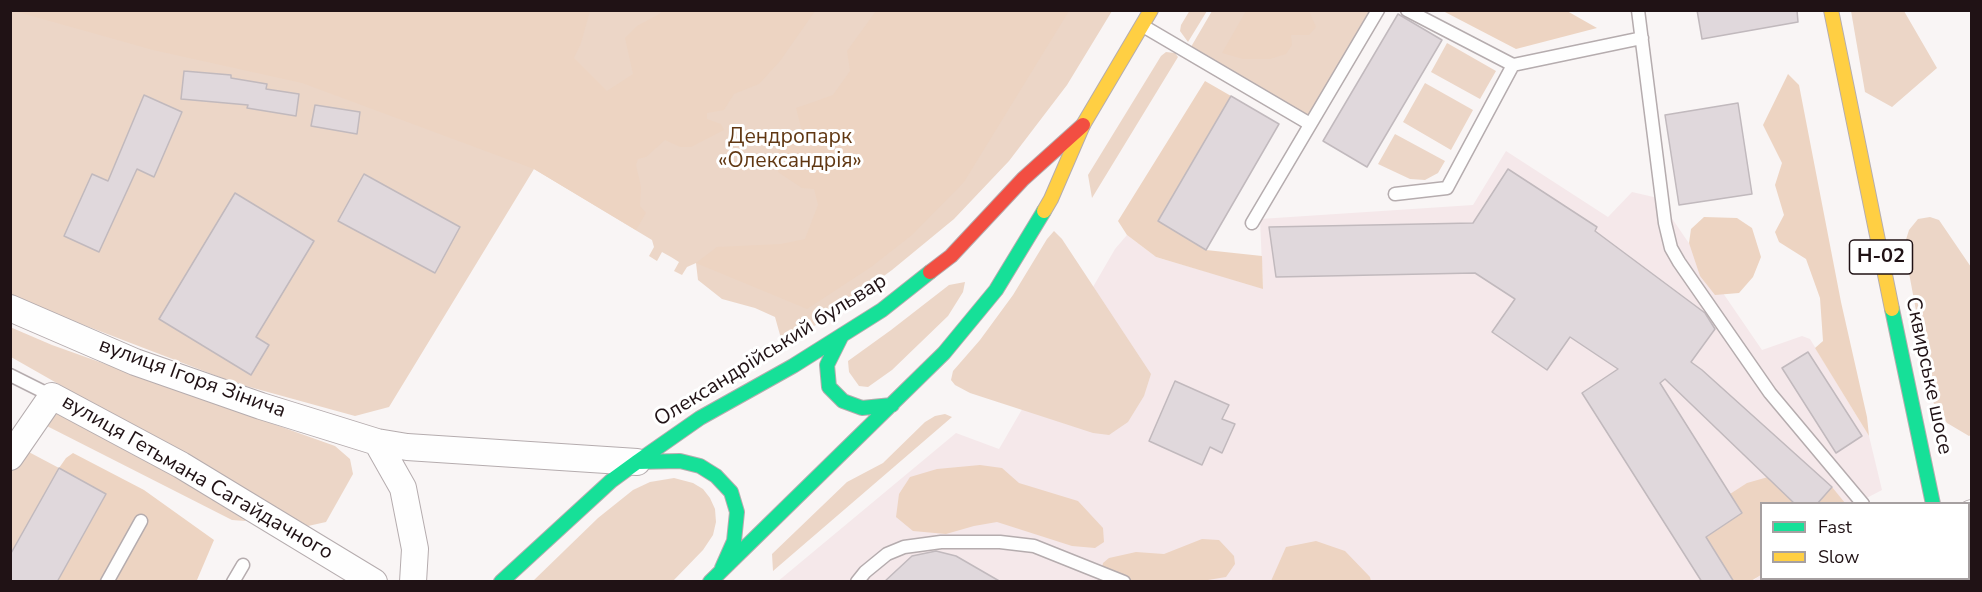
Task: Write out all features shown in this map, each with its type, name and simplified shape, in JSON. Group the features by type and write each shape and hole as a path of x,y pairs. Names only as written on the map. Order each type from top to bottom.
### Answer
{"main road":[{"name":"Олександрійський бульвар","path":"720,578 944,353 996,290 1051,199 1083,125 1151,10"},
{"name":"Сквирське шосе","path":"1831,10 1851,116 1933,502"},
{"name":"Олександрійський бульвар","path":"501,582 611,481 637,462 700,418 793,366 882,310 951,256 1023,179 1083,125"},
{"path":"842,335 827,365 829,387 843,401 862,408 892,405"},
{"path":"637,462 680,460 700,466 716,476 731,492 737,512 734,541 720,578"}],"street":[{"name":"вулиця Ігоря Зінича","path":"10,308 135,362 261,406 376,442 407,447 637,462"},
{"name":"вулиця Гетьмана Сагайдачного","path":"10,457 52,396 181,465 374,582"},
{"path":"376,442 403,488 415,549 413,582"}],"lane":[{"path":"1252,223 1378,10"},
{"path":"1407,10 1513,65 1642,38"},
{"path":"1638,10 1665,223 1671,248 1770,393 1861,502"},
{"path":"1142,25 1311,124"},
{"path":"1395,194 1447,188 1513,65"},
{"path":"10,375 52,396"},
{"path":"107,582 141,521"},
{"path":"857,582 865,572 887,555 904,547 941,542 1000,542 1034,546 1124,582"},
{"path":"233,582 243,565"}],"shaded area":[{"path":"1506,151 1608,217 1632,192 1658,198 1762,350 1802,336 1810,339 1869,436 1882,490 1859,502 1760,502 1760,507 1709,581 777,582 956,433 999,449 1115,249 1127,235 1156,257 1263,288 1260,219 1473,205"},
{"path":"1760,576 1760,580 1880,581 1751,582"}],"green space":[{"path":"1190,10 1207,11 1188,42 1180,31"},
{"name":"Дендропарк «Олександрія»","path":"10,11 1112,11 1067,85 1009,161 954,219 892,270 818,324 782,342 775,317 755,308 722,299 698,280 696,263 687,267 682,275 674,271 679,262 671,257 662,252 657,261 649,256 654,247 652,240 534,169 389,407 355,416 235,383 11,295"},
{"path":"14,11 590,11 574,58 607,91 633,74 625,38 637,26 661,13 660,11 815,11 780,61 759,84 734,94 724,110 707,113 707,119 721,124 724,130 691,147 680,147 665,140 646,157 638,159 636,165 641,187 640,206 646,213 636,230 534,169 302,83 153,50"},
{"name":"Дендропарк «Олександрія»","path":"876,11 1069,11 964,182 912,235 871,267 807,309 696,263 717,247 781,244 805,239 818,205 814,189 802,188 778,172 778,145 794,139 802,132 796,108 833,95 850,71 847,51"},
{"path":"1212,11 1378,11 1310,124 1188,52"},
{"path":"1246,11 1309,11 1316,27 1309,35 1291,35 1292,45 1286,54 1270,59 1243,59 1222,53"},
{"path":"1443,11 1567,11 1597,28 1516,49"},
{"path":"1851,11 1904,11 1937,68 1892,107 1865,92"},
{"path":"1447,43 1496,71 1480,99 1431,72"},
{"path":"1166,52 1175,53 1178,57 1092,198 1088,175 1161,56"},
{"path":"1788,74 1799,85 1869,436 1815,348 1823,341 1820,298 1806,259 1779,242 1775,232 1784,215 1775,185 1782,163 1763,125"},
{"path":"1205,81 1231,96 1158,221 1206,250 1262,256 1263,289 1156,257 1127,235 1118,221"},
{"path":"1425,83 1473,110 1451,150 1403,122"},
{"path":"1395,134 1445,161 1438,173 1425,180 1410,179 1378,164"},
{"path":"1704,217 1737,218 1752,228 1761,257 1753,277 1739,293 1715,295 1700,276 1689,243 1691,229"},
{"path":"1930,217 1939,220 1971,267 1972,434 1969,436 1947,423 1933,402 1904,246 1909,230 1918,219"},
{"path":"1054,231 1062,239 1151,374 1144,396 1128,422 1109,435 1093,433 970,393 955,385 951,380 953,371 980,340 1013,295"},
{"path":"965,282 963,292 948,316 892,370 868,387 859,386 849,372 848,361 949,285"},
{"path":"10,327 52,345 335,446 350,459 353,474 326,522 308,526 11,357"},
{"path":"945,414 952,417 773,571 772,554 847,482 883,463 925,422 935,416"},
{"path":"71,415 249,517 245,521 232,520 41,423 47,416"},
{"path":"25,450 59,468 11,555 11,470"},
{"path":"73,453 144,490 214,540 197,580 57,582 105,494 59,468"},
{"path":"980,465 1002,468 1019,483 1078,501 1103,528 1104,542 1095,548 1072,546 997,522 946,534 913,531 896,517 899,494 910,477 937,469"},
{"path":"1768,477 1794,502 1760,502 1760,576 1751,581 1708,581 1706,537 1742,513 1730,494 1747,483"},
{"path":"674,478 693,483 703,489 715,509 716,522 713,535 703,550 673,581 532,582 598,518 633,490 650,482"},
{"path":"1832,487 1844,502 1819,502"},
{"path":"1202,539 1219,540 1234,556 1235,564 1226,577 1196,582 1099,582 1103,563 1109,558 1136,552 1164,554"},
{"path":"1316,541 1345,551 1370,577 1371,581 1271,581 1286,547"}],"building":[{"path":"1697,10 1797,10 1798,22 1702,39"},
{"path":"1398,14 1442,40 1367,167 1323,141"},
{"path":"184,71 231,75 231,78 267,84 266,89 299,94 296,116 247,108 248,105 181,99"},
{"path":"144,95 182,112 154,177 137,169 99,252 64,236 92,174 108,181"},
{"path":"1231,96 1279,124 1206,250 1158,221"},
{"path":"1738,103 1752,194 1679,205 1665,115"},
{"path":"315,105 360,112 357,134 311,126"},
{"path":"1508,169 1597,227 1595,231 1705,313 1715,329 1691,362 1832,487 1819,502 1793,502 1665,379 1660,383 1742,513 1706,537 1734,582 1702,582 1582,393 1618,369 1570,337 1547,370 1492,332 1515,299 1475,273 1276,277 1269,227 1473,223"},
{"path":"364,174 460,227 435,273 338,221"},
{"path":"235,193 314,241 256,337 269,345 251,375 159,319"},
{"path":"1808,352 1862,436 1836,453 1782,368"},
{"path":"1175,381 1229,405 1222,419 1235,424 1222,453 1210,447 1202,465 1149,441"},
{"path":"59,468 106,494 57,582 10,582 10,555"},
{"path":"936,551 956,556 1001,582 884,582 912,556"}],"traffic: fast":[{"path":"710,582 944,353 996,290 1044,211"},
{"path":"501,582 611,481 637,462 700,418 793,366 882,310 930,272"},
{"path":"1892,309 1933,502"},
{"path":"842,335 827,365 829,387 843,401 862,408 892,405"},
{"path":"637,462 680,461 700,466 716,476 731,492 737,512 734,541 722,568"}],"traffic: slow":[{"path":"1044,211 1083,125 1151,10"},
{"path":"1831,10 1892,309"}],"traffic: jam":[{"path":"930,272 951,256 1023,179 1083,125"}]}
